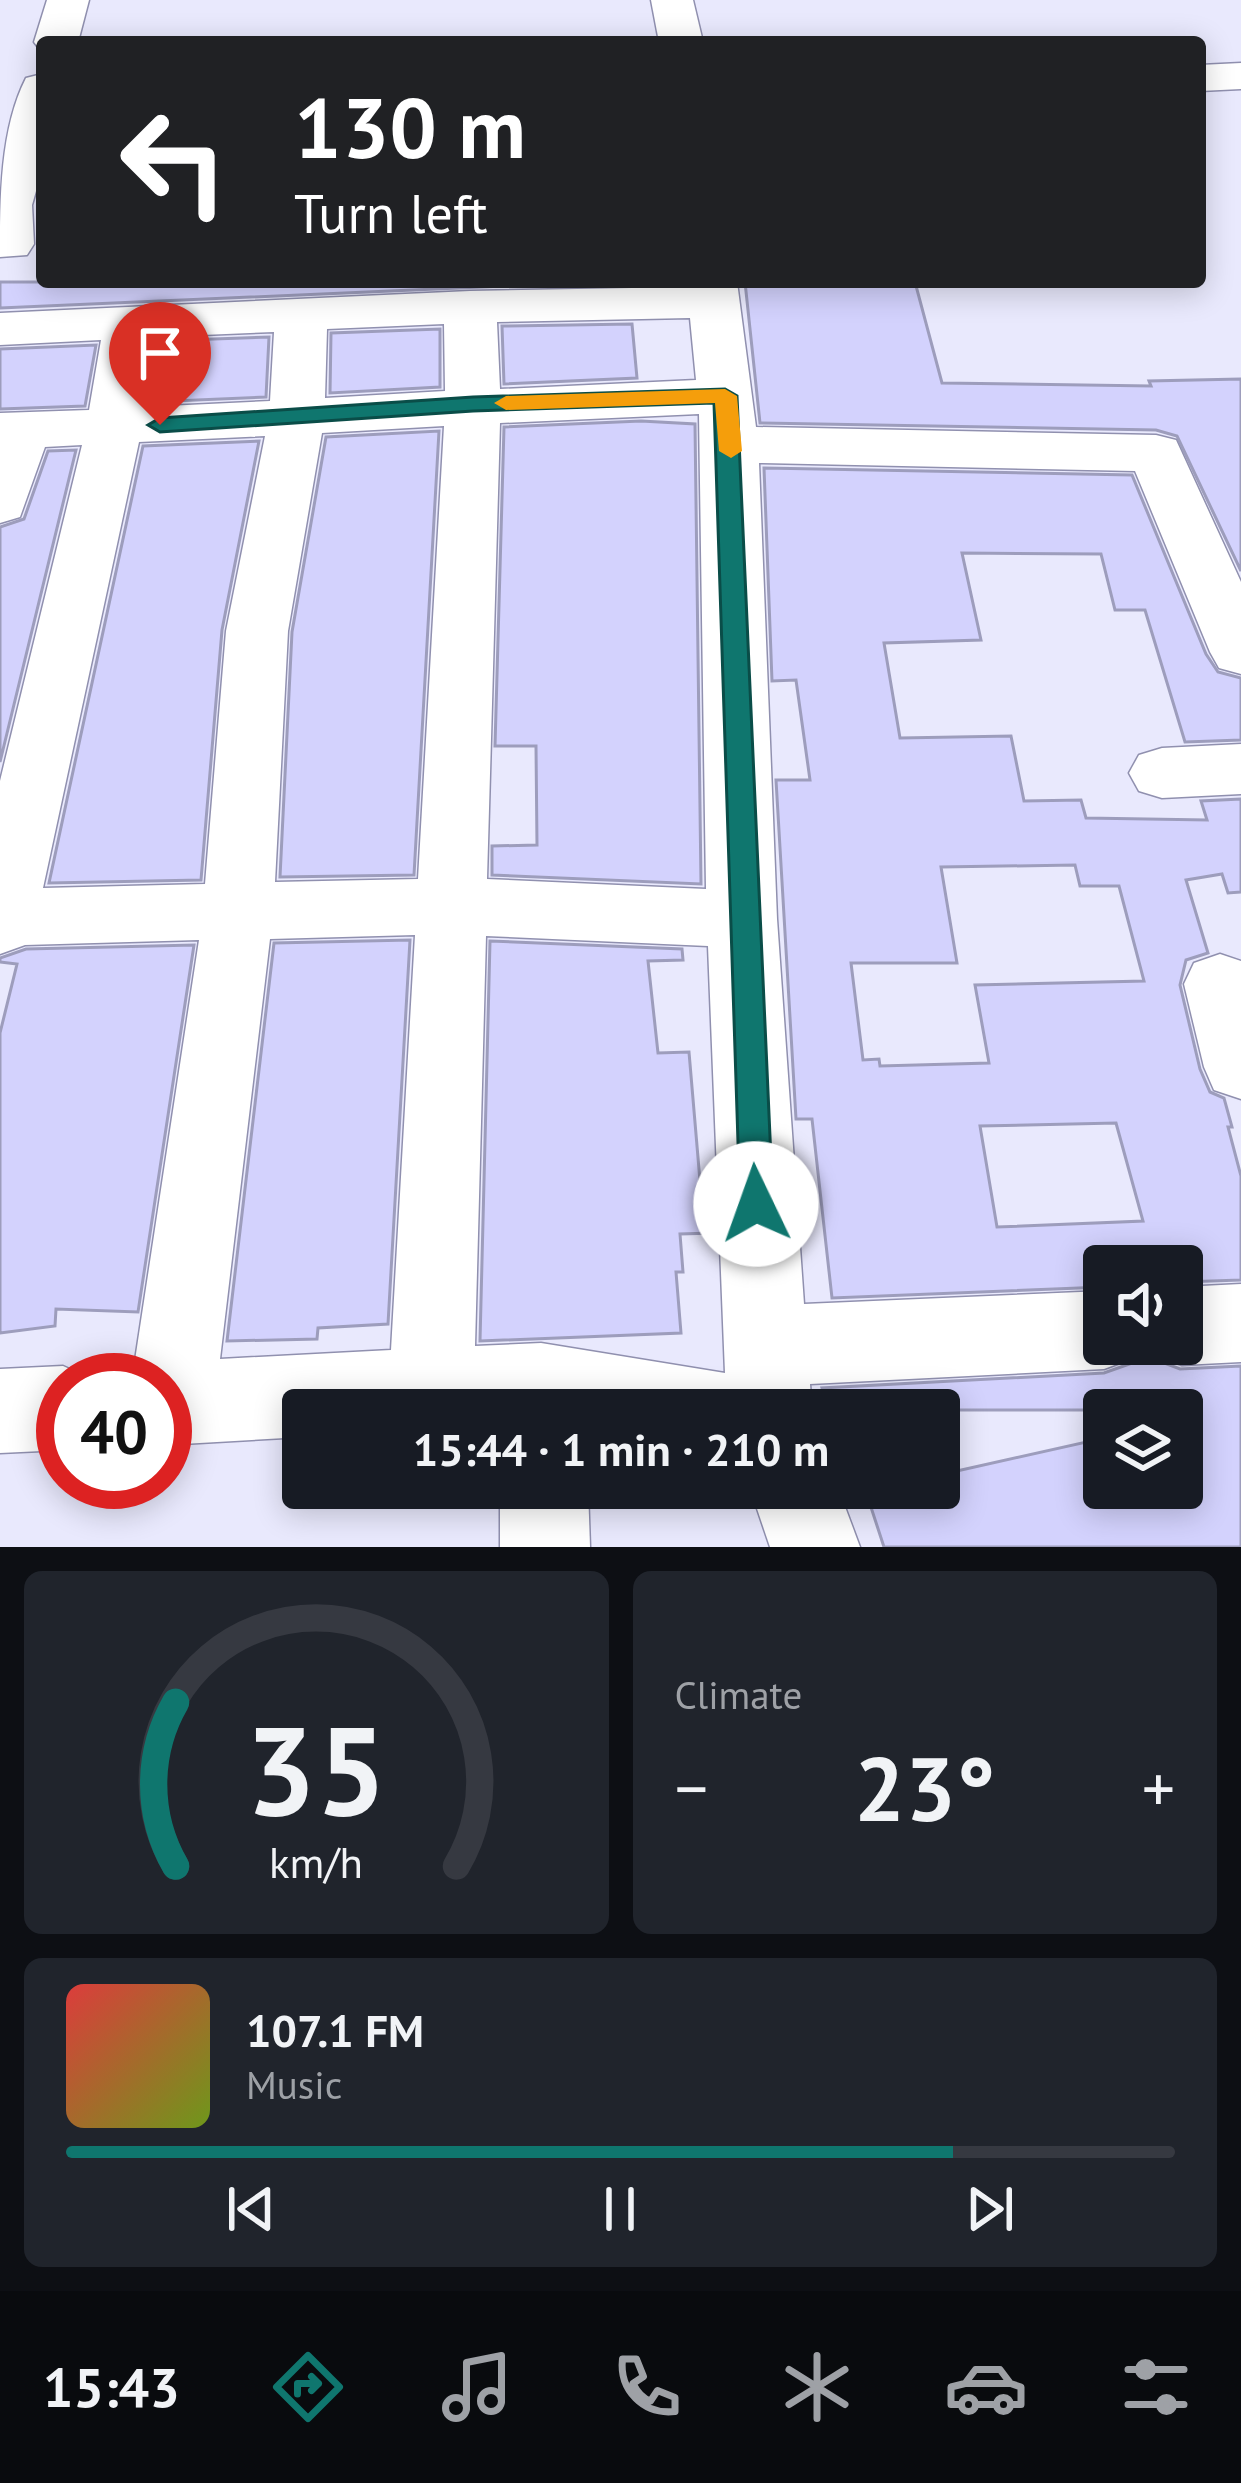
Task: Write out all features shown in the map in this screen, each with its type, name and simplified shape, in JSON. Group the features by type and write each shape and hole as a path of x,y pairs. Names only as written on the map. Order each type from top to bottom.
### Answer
{"street":[{"path":"58,36 68,0"},
{"path":"672,0 680,36"},
{"path":"1206,78 1241,76"},
{"path":"17,243 8,206 36,109"},
{"path":"0,329 141,310 301,314 712,292 728,420 742,919 766,1378 1083,1333"},
{"path":"431,1388 473,404 470,308"},
{"path":"141,310 1,919 452,906 742,919"},
{"path":"175,1353 238,912 257,632 297,416 301,314"},
{"path":"0,504 11,430 114,428 473,404 1156,453 1241,652"},
{"path":"1162,773 1241,769"},
{"path":"1220,984 1241,1066"},
{"path":"1203,1325 1241,1323"},
{"path":"192,1402 443,1389"},
{"path":"544,1509 545,1547"},
{"path":"801,1509 814,1547"}],"building":[{"path":"0,282 36,282 36,288 457,288 0,308"},
{"path":"746,288 917,288 942,383 1151,386 1149,381 1241,379 1241,571 1177,436 1156,430 760,423"},
{"path":"632,324 637,378 504,384 502,326"},
{"path":"440,329 440,387 330,393 331,333"},
{"path":"269,337 266,397 150,402 158,341"},
{"path":"96,345 85,406 0,409 0,349"},
{"path":"641,421 695,424 701,884 492,875 492,846 537,845 536,746 495,746 504,427"},
{"path":"439,431 414,875 280,877 292,632 326,437"},
{"path":"259,441 222,630 201,880 49,883 143,446"},
{"path":"76,450 0,762 0,527 24,519 48,451"},
{"path":"764,468 1132,475 1206,654 1218,672 1241,678 1241,740 1185,742 1145,610 1115,610 1101,554 962,553 981,640 884,643 900,738 1011,736 1024,801 1081,800 1086,818 1207,820 1201,801 1241,799 1241,892 1228,893 1222,874 1186,880 1208,953 1186,960 1180,985 1200,1069 1210,1092 1224,1098 1232,1127 1228,1127 1241,1176 1241,1280 1203,1281 1203,1245 1083,1245 1083,1288 832,1298 812,1119 796,1119 776,780 810,780 796,680 772,681","holes":["1075,865 1080,886 1119,886 1144,981 975,985 989,1063 880,1066 879,1059 863,1060 851,963 957,963 941,867","1116,1123 1143,1221 997,1227 980,1126"]},
{"path":"410,940 388,1324 318,1328 317,1339 227,1341 274,943"},
{"path":"490,941 682,949 683,960 648,961 658,1053 689,1052 700,1181 709,1180 713,1233 680,1234 683,1272 676,1272 681,1333 480,1341"},
{"path":"194,945 138,1312 56,1309 55,1326 0,1333 0,1033 17,964 0,962 0,958 26,949"},
{"path":"1127,1365 1241,1366 1241,1547 884,1547 872,1509 960,1509 960,1470 1083,1443 1083,1509 1203,1509 1203,1389 1083,1389 1083,1410 960,1410 960,1389 822,1388 1104,1373"}],"slow traffic":[{"path":"506,403 725,396 731,451"}],"route":[{"path":"160,425 473,404 725,396 756,1204"}]}
